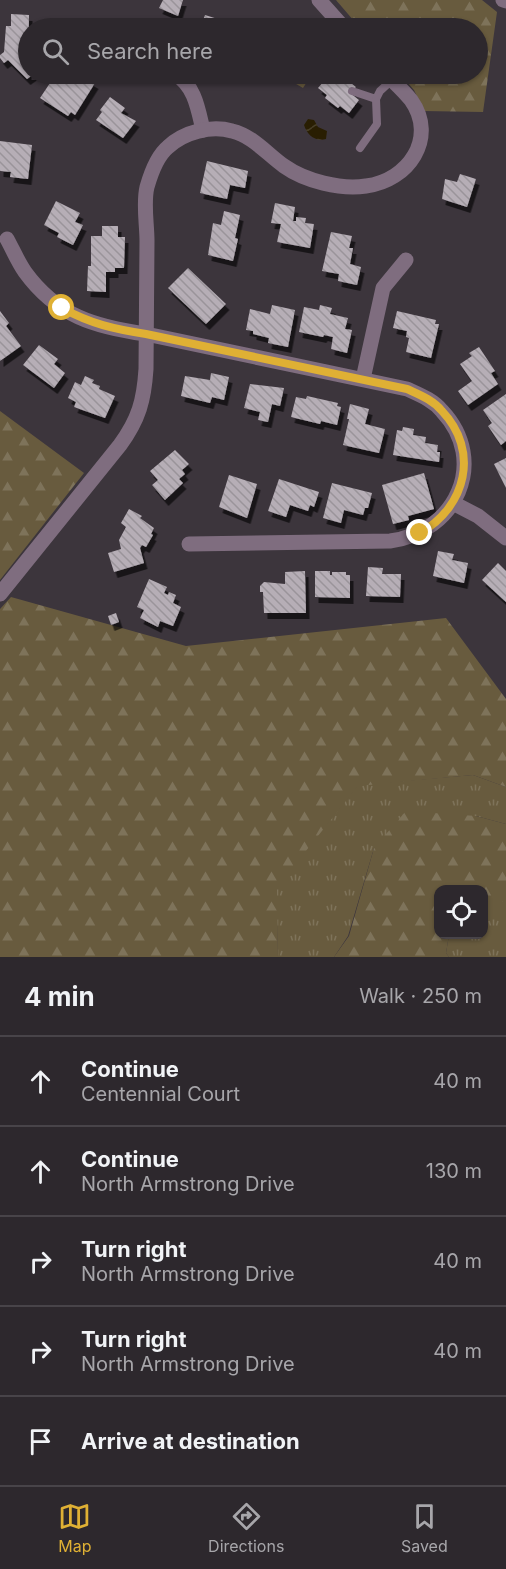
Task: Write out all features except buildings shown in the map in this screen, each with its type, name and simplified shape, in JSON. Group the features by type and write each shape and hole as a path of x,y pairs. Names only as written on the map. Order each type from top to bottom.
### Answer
{"street":[{"path":"319,0 335,18"},
{"path":"187,84 195,98 203,130"},
{"path":"0,594 130,431 136,420 144,391 147,189 159,158 167,147 183,136 203,130 232,131 246,136 285,166 314,182 364,187 380,184 395,178 406,168 414,157 420,142 421,128 418,114 411,101 395,84"},
{"path":"7,239 29,278 47,297 85,321 109,329 146,334 407,389 434,403 449,418 459,439 463,456 460,486 453,504 430,528 403,539 189,544"},
{"path":"363,379 382,288 406,260"},
{"path":"453,504 478,516 506,538"}],"lane":[{"path":"360,148 377,124 376,99 384,84"},
{"path":"352,91 376,99"}],"green space":[{"path":"336,0 482,0 497,12 488,76 488,18 351,18"},
{"path":"409,84 487,84 483,112 424,111"},
{"path":"0,411 84,473 0,580"},
{"path":"11,597 186,646 446,618 506,699 506,787 473,775 358,786 277,887 278,957 0,957 0,609"},
{"path":"473,775 506,787 506,824 476,816 374,848 348,936 334,957 278,957 276,887 358,785"},
{"path":"406,811 476,816 506,824 506,902 488,902 488,885 434,885 434,939 448,939 446,953 449,957 334,957 349,936 374,848"},
{"path":"488,902 506,902 506,957 449,957 446,953 448,939 488,939"}],"water":[{"path":"308,119 314,120 318,127 327,131 326,139 315,139 309,135 304,125"}],"route":[{"path":"62,308 85,321 109,329 146,334 407,389 426,397 442,410 456,430 464,466 460,486 450,509 430,528 420,533"}]}
